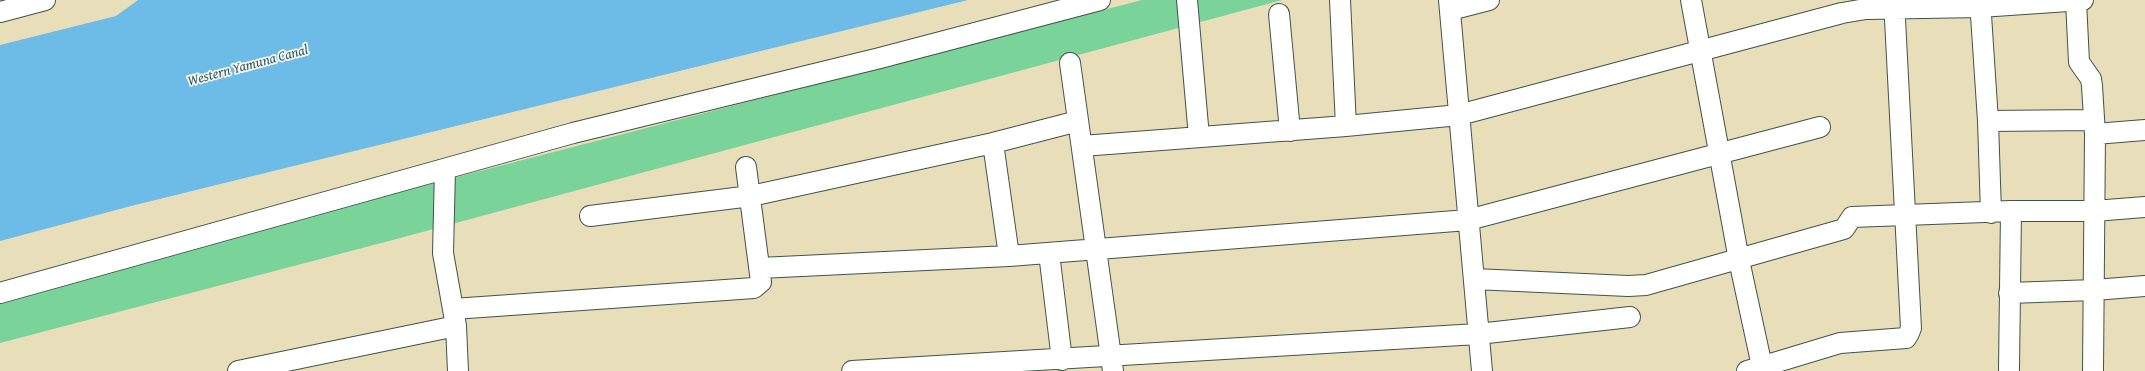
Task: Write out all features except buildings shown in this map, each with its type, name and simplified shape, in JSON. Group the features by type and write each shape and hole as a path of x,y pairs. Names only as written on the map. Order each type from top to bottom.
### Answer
{"street":[{"path":"0,12 45,0"},
{"path":"0,293 573,133 880,58 1100,0"},
{"path":"1186,0 1199,137"},
{"path":"1340,0 1346,126"},
{"path":"1482,371 1450,5 1489,0"},
{"path":"1691,0 1721,153 1757,369 1840,343 1906,338 1911,328 1894,4"},
{"path":"1082,146 1290,131 1459,115 1842,13 1894,4 2079,0 2079,62 2091,79 2094,127 2093,371"},
{"path":"1980,3 1988,121 1991,213"},
{"path":"1279,14 1290,131"},
{"path":"1070,63 1112,364"},
{"path":"590,216 751,196 993,143 1078,121"},
{"path":"1988,121 2145,130"},
{"path":"760,268 1009,256 1468,220 1820,127"},
{"path":"993,143 1009,256"},
{"path":"238,371 454,318 754,288 762,282 746,167"},
{"path":"445,169 443,253 454,318 458,371"},
{"path":"1474,279 1628,286 1658,282 1844,229 1852,217 1991,213 2011,211 2094,211 2145,207"},
{"path":"2009,369 2011,211"},
{"path":"1049,253 1062,360"},
{"path":"2010,293 2094,290 2145,286"},
{"path":"852,371 1062,360 1112,364 1478,334 1630,317"}],"green space":[{"path":"1142,0 1282,0 389,241 0,343 0,295"}],"water":[{"name":"Western Yamuna Canal","path":"138,0 968,0 131,206 0,241 0,45 116,16"}]}
